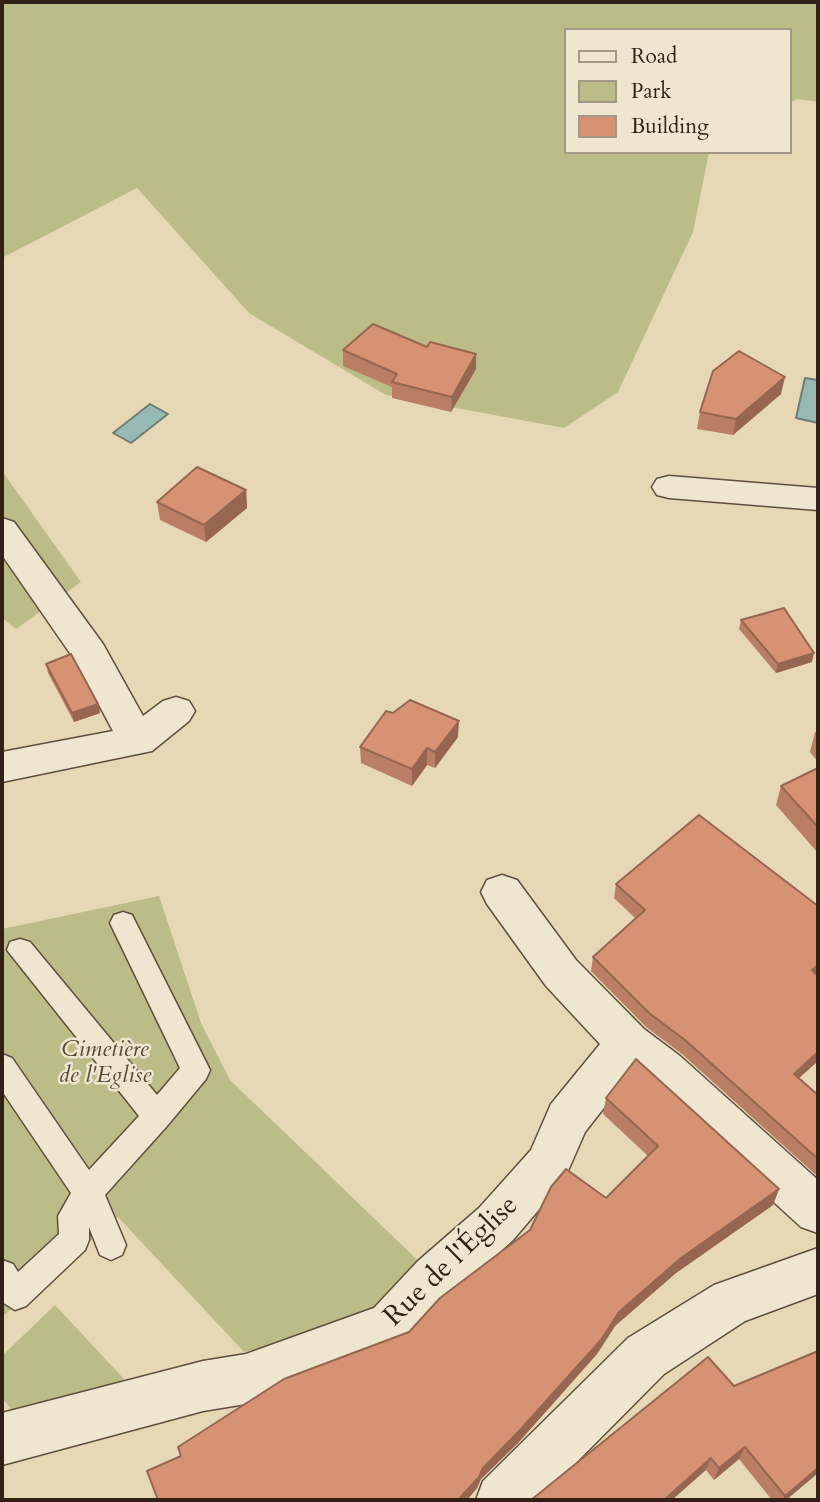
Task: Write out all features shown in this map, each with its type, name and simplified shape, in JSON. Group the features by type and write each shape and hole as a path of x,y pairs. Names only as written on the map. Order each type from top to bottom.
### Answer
{"street":[{"path":"669,487 818,499"},
{"path":"2,530 90,654 138,741"},
{"path":"2,767 138,741 176,711"},
{"path":"502,892 561,973 628,1043 664,1070 818,1211"},
{"name":"Rue de l'Église","path":"2,1439 203,1386 246,1379 390,1327 435,1278 496,1224 548,1165 567,1119 628,1043"},
{"path":"502,1500 646,1356 731,1302 818,1271"}],"lane":[{"path":"2,1275 15,1295 74,1240 73,1216 89,1191 196,1070 123,923"},
{"path":"20,950 157,1117"},
{"path":"2,1067 78,1179 89,1191 111,1245"}],"green space":[{"path":"2,2 818,2 818,102 798,99 792,101 792,28 564,28 564,154 709,154 693,232 618,392 564,428 386,395 249,313 137,188 2,258"},
{"path":"2,471 81,582 16,629 2,618"},
{"name":"Cimetière de l'Eglise","path":"159,896 201,1023 230,1080 429,1271 342,1329 244,1352 118,1217 2,1317 2,929"},
{"path":"55,1305 124,1379 98,1402 21,1421 2,1398 2,1356"}],"water":[{"path":"805,378 818,380 818,423 796,418"},
{"path":"150,404 168,414 131,443 113,433"}],"building":[{"path":"373,324 427,347 430,342 476,354 452,397 392,382 397,374 343,350"},
{"path":"739,351 785,377 736,419 700,412 713,371"},
{"path":"197,467 246,490 204,525 157,502"},
{"path":"784,608 814,653 778,664 741,620"},
{"path":"71,654 98,704 72,713 46,664"},
{"path":"410,700 459,721 435,752 427,748 412,769 360,747 386,711 393,713"},
{"path":"818,768 818,827 781,786"},
{"path":"699,815 818,906 818,965 812,970 818,976 818,1052 794,1074 818,1095 818,1159 685,1040 649,1013 593,957 645,910 616,884"},
{"path":"636,1059 779,1189 681,1258 619,1312 601,1340 483,1468 479,1477 458,1500 158,1500 147,1471 181,1456 178,1447 284,1379 409,1332 440,1298 530,1230 551,1187 566,1169 606,1198 658,1146 606,1098"},
{"path":"818,1351 818,1468 785,1496 745,1447 719,1468 711,1458 664,1500 531,1500 708,1357 734,1386"}]}
